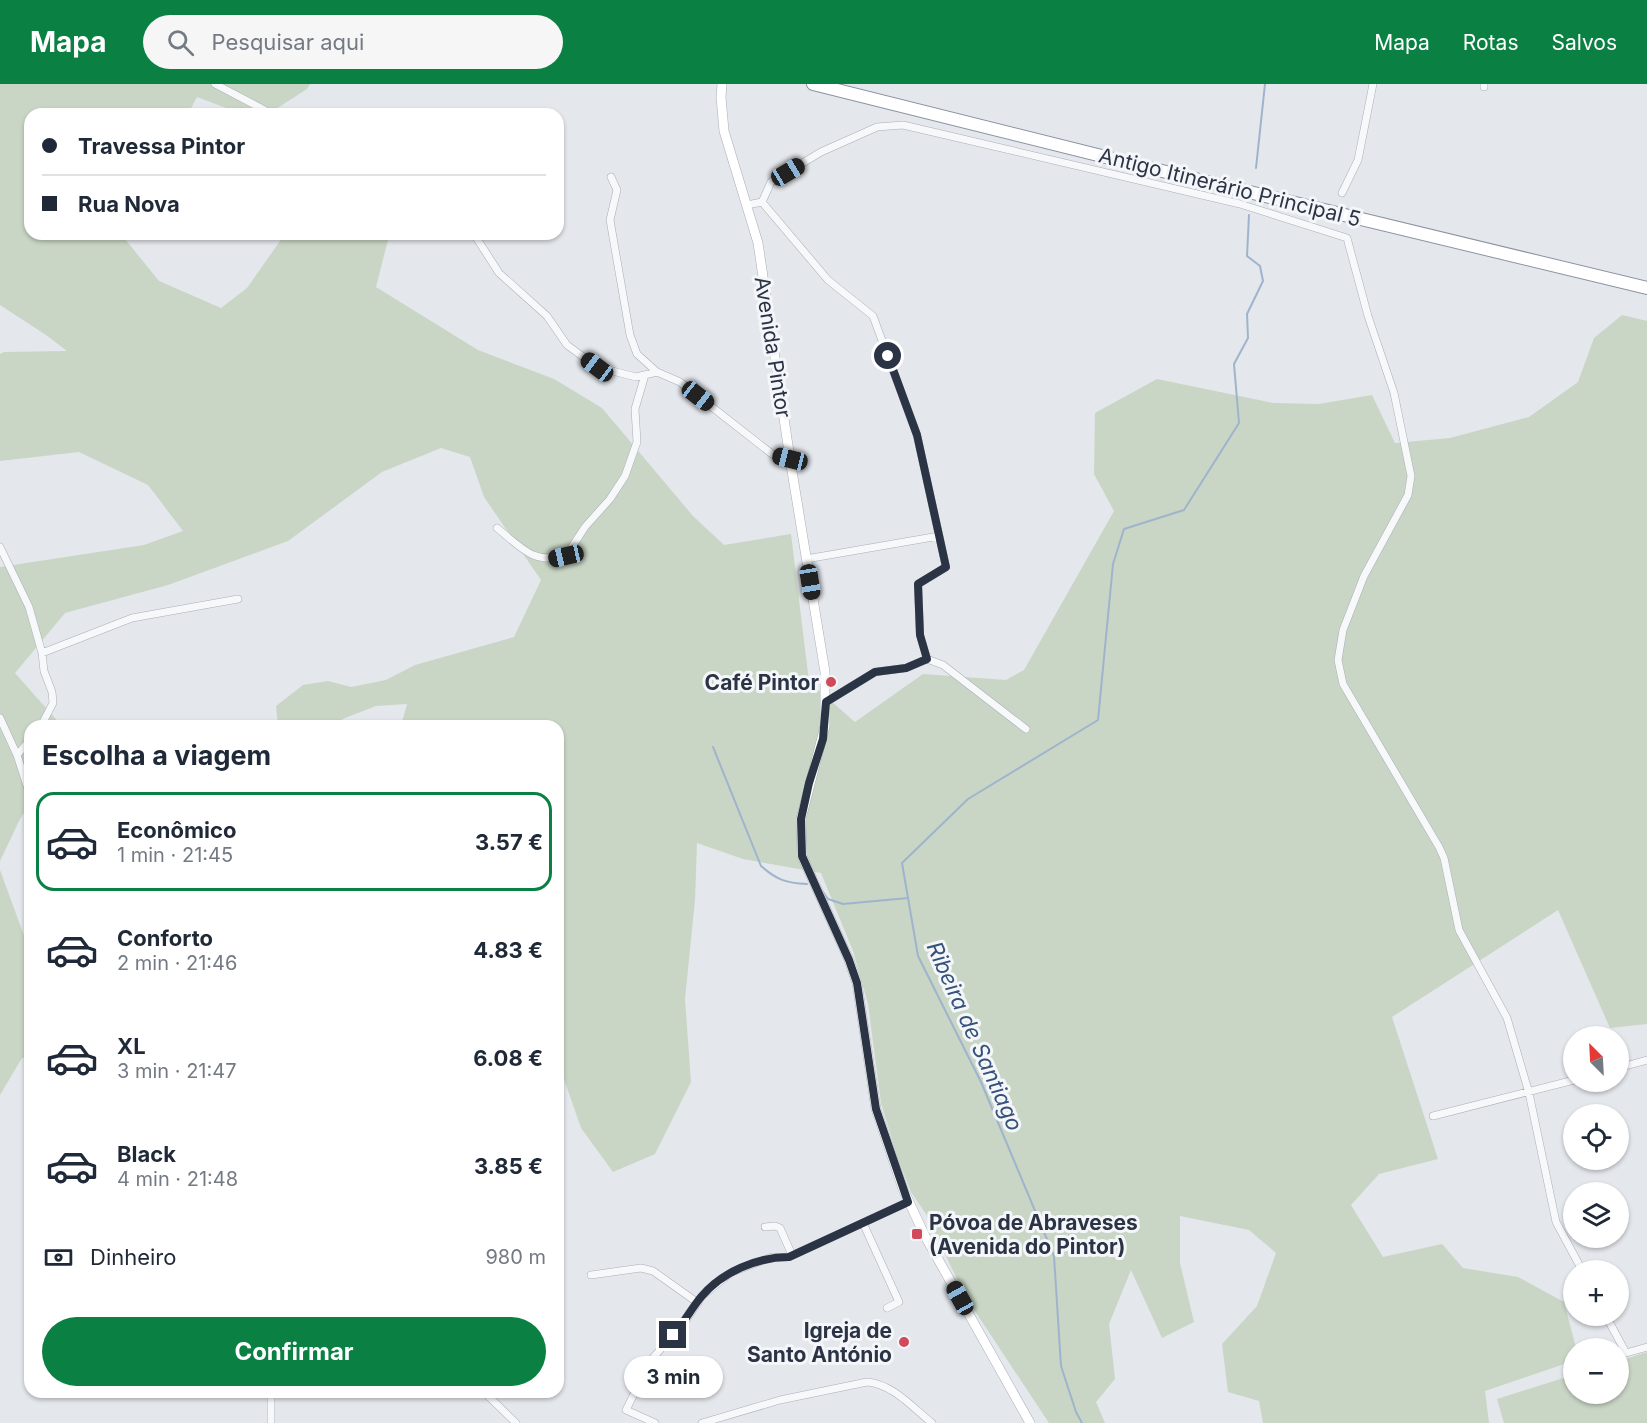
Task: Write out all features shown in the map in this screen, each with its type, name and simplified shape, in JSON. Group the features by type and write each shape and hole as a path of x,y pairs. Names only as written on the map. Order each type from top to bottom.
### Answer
{"highway":[{"name":"Antigo Itinerário Principal 5","path":"813,84 1647,288"}],"street":[{"path":"215,84 261,108"},
{"name":"Avenida Pintor","path":"723,84 721,96 724,131 758,243 825,672 826,702 823,739 809,783 801,819 802,856 857,983 876,1109 908,1202 1030,1423"},
{"path":"1342,193 1358,160 1373,84"},
{"path":"762,202 771,182 821,152 878,127 903,125 1240,204 1347,238 1368,316 1394,393 1411,476 1408,495 1364,576 1343,630 1338,660 1343,684 1444,858 1459,930 1507,1018 1528,1093 1556,1222 1577,1260"},
{"path":"610,177 617,190 610,220 630,334 637,354 657,372 680,382 772,454 790,459"},
{"path":"747,205 762,202"},
{"path":"762,202 828,280 873,316 917,435 946,567 918,584 920,635 927,659"},
{"path":"478,240 499,273 548,316 567,345 597,367 636,377 657,372"},
{"path":"497,528 533,557 550,560 566,556 585,527 610,499 625,476 637,442 635,409 645,375"},
{"path":"806,559 939,536"},
{"path":"0,547 29,607 42,653 44,671 52,692 53,703 44,720"},
{"path":"42,653 132,618 238,599"},
{"path":"826,702 875,672 906,668 927,659 943,665 1026,729"},
{"path":"0,718 24,777"},
{"path":"17,755 24,747"},
{"path":"1629,1065 1647,1060"},
{"path":"1433,1116 1563,1083"},
{"path":"655,1423 626,1410 651,1360 684,1323 702,1296 732,1272 772,1257 792,1255 908,1202"},
{"path":"863,1223 900,1302 887,1308"},
{"path":"765,1227 780,1228 792,1255"},
{"path":"591,1275 640,1268 653,1271 698,1303"},
{"path":"1611,1326 1626,1353 1647,1347"},
{"path":"702,1423 780,1400 867,1382 879,1383 889,1388 932,1423"},
{"path":"271,1398 271,1423"},
{"path":"490,1398 516,1423"}],"green space":[{"path":"0,84 310,84 307,89 277,108 226,108 197,97 191,108 24,108 24,240 126,240 159,281 221,308 247,288 281,240 388,240 376,287 478,350 554,379 602,408 693,516 724,545 791,534 809,682 855,722 923,674 1006,680 1024,670 1114,511 1094,474 1095,413 1157,379 1273,403 1319,404 1372,395 1395,443 1450,438 1529,417 1578,382 1594,338 1622,315 1647,321 1647,1024 1609,1026 1558,910 1392,1017 1438,1159 1379,1174 1351,1205 1383,1257 1442,1244 1463,1268 1518,1277 1563,1301 1563,1326 1570,1326 1573,1338 1563,1338 1563,1364 1485,1391 1489,1423 1263,1423 1259,1401 1228,1392 1222,1344 1257,1306 1276,1253 1249,1230 1180,1216 1180,1263 1194,1322 1162,1338 1131,1270 1109,1324 1115,1379 1096,1402 1105,1423 1049,1423 965,1296 926,1214 911,1192 881,1103 868,1004 853,951 821,873 743,859 697,843 695,900 685,999 691,1082 655,1154 613,1172 581,1128 564,1079 564,720 403,720 407,704 376,706 341,720 277,720 276,706 303,685 328,681 351,687 386,680 415,665 514,637 541,580 484,497 470,457 441,448 382,472 288,541 168,585 65,613 15,673 57,720 24,720 24,813 0,861 0,567 144,545 183,531 148,485 79,452 0,461 0,354 4,352 67,351 0,305"},
{"path":"0,870 24,936 24,1058 0,1095"},
{"path":"1647,1352 1647,1423 1504,1423 1497,1399 1563,1378 1563,1404 1629,1404 1629,1358"}],"waterway":[{"name":"Ribeira de Santiago","path":"1256,168 1265,84"},
{"name":"Ribeira de Santiago","path":"1082,1423 1076,1412 1061,1366 1054,1256 981,1082 918,956 902,863 968,799 1098,720 1113,564 1124,529 1184,510 1239,423 1234,364 1248,338 1247,314 1263,281 1260,266 1247,256 1249,215"},
{"path":"713,747 761,866 782,880 807,884"},
{"path":"823,892 828,899 843,904 908,898"}],"place":[{"name":"Café Pintor","path":"831,682"},
{"name":"Póvoa de Abraveses (Avenida do Pintor)","path":"917,1234"},
{"name":"Igreja de Santo António","path":"904,1342"}],"route":[{"path":"673,1335 702,1296 732,1272 772,1257 789,1257 908,1202 876,1109 857,983 802,856 801,819 809,783 823,739 826,702 875,672 906,668 927,659 920,635 918,584 946,567 917,435 888,356"}]}
